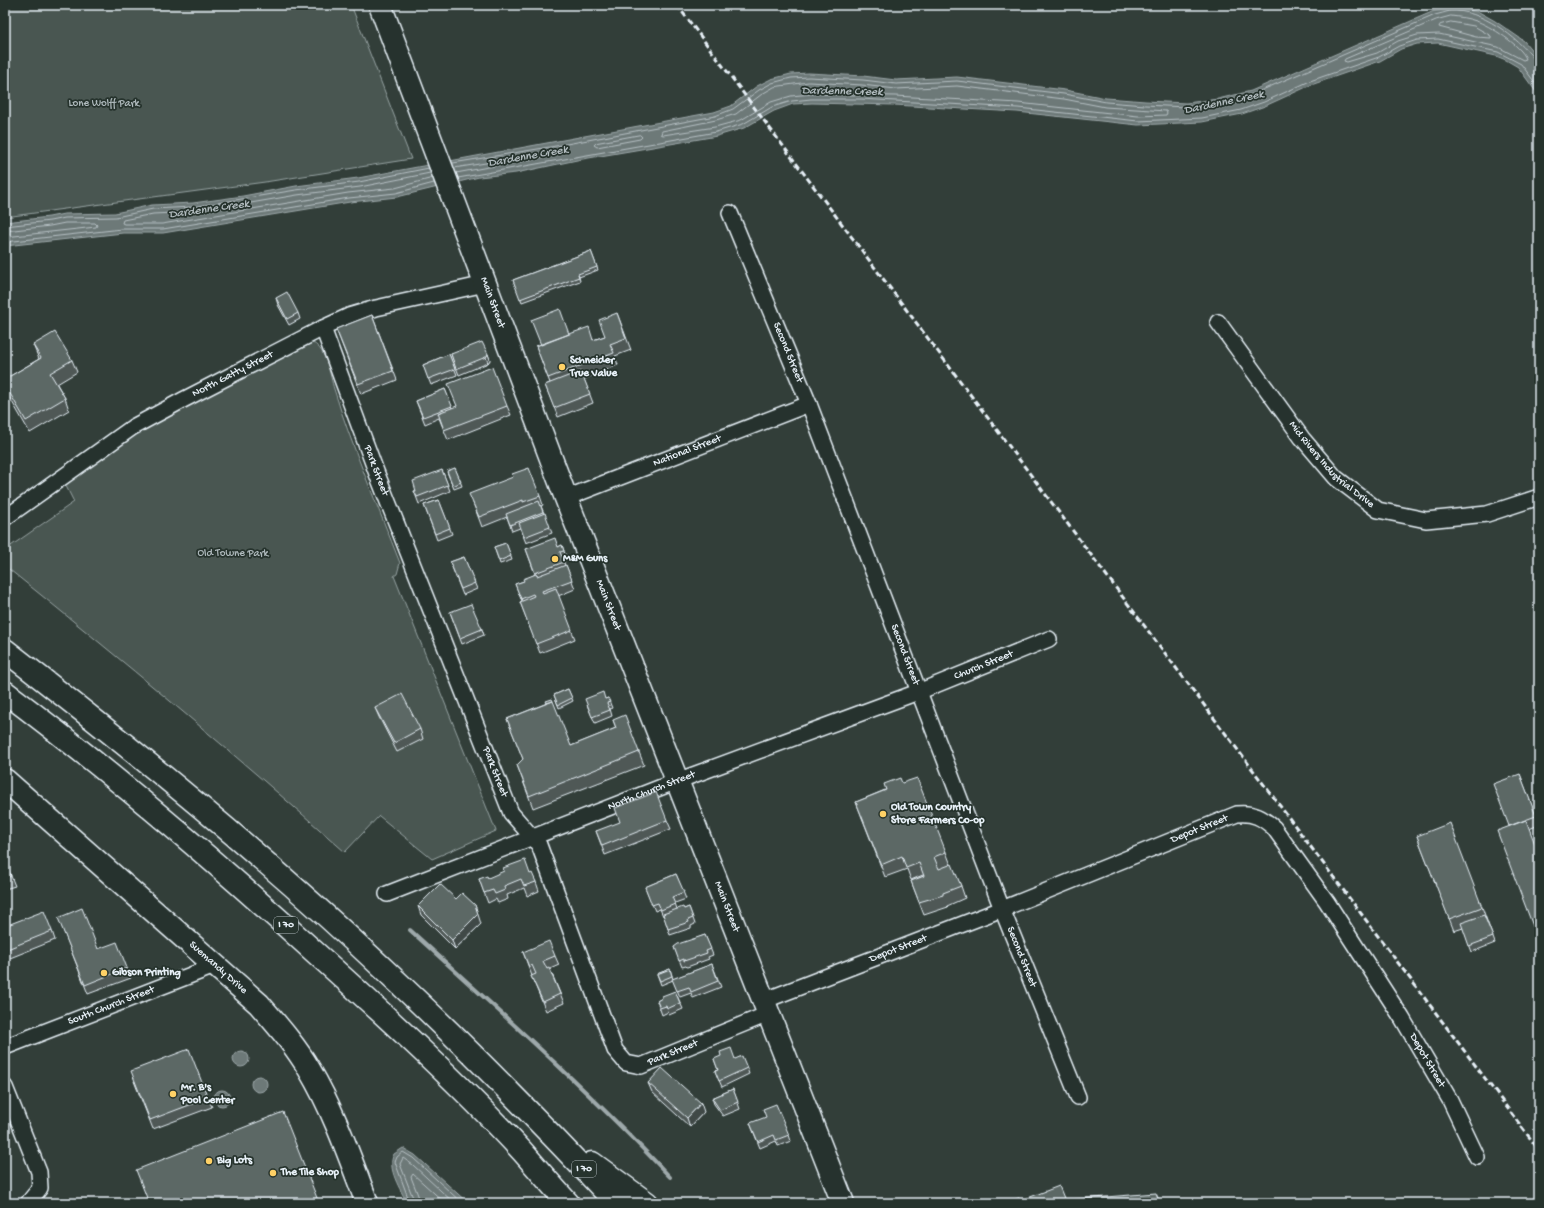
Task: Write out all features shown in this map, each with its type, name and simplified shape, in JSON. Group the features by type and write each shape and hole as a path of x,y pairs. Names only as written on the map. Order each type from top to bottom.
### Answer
{"main road":[{"name":"Main Street","path":"380,5 566,498 843,1203"},
{"name":"I 70","path":"5,650 180,789 275,871 393,977 552,1135 616,1203"},
{"name":"I 70","path":"5,692 74,746 185,837 343,977 522,1151 568,1203"},
{"name":"Suemandy Drive","path":"5,780 217,965 259,1004 290,1040 323,1094 367,1203"},
{"path":"552,1135 647,1203"}],"street":[{"name":"Second Street","path":"730,213 808,404 1002,909 1078,1097"},
{"name":"North Gatty Street","path":"5,518 133,427 323,328 349,316 376,308 422,297 465,290 485,284"},
{"name":"Mid Rivers Industrial Drive","path":"1218,322 1302,438 1336,478 1378,510 1426,520 1487,514 1539,497"},
{"name":"Park Street","path":"323,328 377,474 511,813 539,845 615,1050 626,1064 641,1066 766,1008"},
{"name":"National Street","path":"566,498 808,404"},
{"name":"Church Street","path":"918,692 1049,639"},
{"name":"North Church Street","path":"387,894 677,781 918,692"},
{"name":"Depot Street","path":"766,1008 1002,909 1237,814 1245,813 1259,817 1274,828 1327,902 1402,1018 1450,1100 1477,1157"},
{"name":"South Church Street","path":"5,1047 217,965"},
{"path":"5,1087 39,1172 40,1188 28,1203"}],"green space":[{"name":"Lone Wolff Park","path":"5,5 351,5 411,159 265,182 5,217"},
{"name":"Old Towne Park","path":"313,343 318,346 325,357 349,433 400,563 397,574 394,576 496,831 432,859 379,816 345,852 177,707 5,566 5,550 74,502 65,484 136,434 186,406 288,354"}],"water":[{"name":"Dardenne Creek","path":"1450,7 1479,12 1524,41 1539,59 1539,96 1518,67 1506,60 1496,56 1438,43 1417,44 1401,49 1380,61 1311,85 1265,106 1242,114 1202,122 1138,125 1017,112 894,105 793,104 774,111 744,128 717,136 577,160 516,173 479,177 397,197 350,202 163,233 123,233 5,246 5,222 64,214 115,213 152,205 193,203 243,196 296,186 358,178 714,112 731,106 757,86 771,79 791,74 809,73 863,76 896,80 957,77 1065,90 1106,98 1186,103 1218,99 1251,91 1434,11"},
{"path":"238,1051 244,1051 249,1056 247,1065 244,1067 238,1067 233,1062 233,1056"},
{"path":"259,1076 266,1081 267,1084 262,1091 259,1092 252,1087 251,1084 256,1077"},
{"path":"222,1090 229,1095 230,1098 225,1105 222,1106 215,1101 214,1098 219,1091"},
{"path":"403,1148 415,1155 468,1203 407,1203 395,1179 392,1166 394,1154"}],"building":[{"path":"591,251 597,267 578,274 579,277 520,299 513,280"},
{"path":"287,292 298,313 287,319 276,298"},
{"path":"560,309 569,334 541,345 531,320"},
{"path":"617,313 626,338 610,344 614,353 548,378 536,346 589,327 593,340 605,336 599,320"},
{"path":"372,315 393,371 358,384 336,329"},
{"path":"55,332 72,360 50,373 65,398 26,421 5,385 5,379 41,358 33,345"},
{"path":"482,342 488,354 486,357 456,369 451,354"},
{"path":"449,354 455,369 428,379 423,365"},
{"path":"492,367 507,406 444,430 438,413 457,406 448,384"},
{"path":"581,371 590,394 554,408 545,385"},
{"path":"445,389 452,406 423,417 416,401"},
{"path":"455,468 461,482 453,486 447,471"},
{"path":"529,468 540,496 523,502 523,500 479,517 469,494 513,477 512,474"},
{"path":"442,470 448,485 417,497 414,491 416,491 413,481"},
{"path":"439,500 450,528 435,534 424,505"},
{"path":"539,501 543,512 510,525 506,514"},
{"path":"545,513 550,527 524,537 519,523"},
{"path":"555,538 558,547 562,545 564,551 560,552 564,562 535,573 526,549"},
{"path":"506,543 511,556 499,561 494,547"},
{"path":"464,557 475,583 461,589 450,562"},
{"path":"566,565 572,580 542,591 543,593 556,588 572,630 536,644 520,602 534,596 533,594 521,599 515,584 536,574 537,576"},
{"path":"471,604 482,629 460,638 450,612"},
{"path":"568,689 572,698 558,705 554,695"},
{"path":"603,692 605,699 608,698 610,702 607,703 610,710 592,717 585,699"},
{"path":"402,694 420,729 394,743 375,708"},
{"path":"552,699 553,701 547,703 546,701"},
{"path":"553,701 571,746 616,728 613,720 625,715 639,752 529,796 517,765 523,759 507,719"},
{"path":"1520,774 1536,816 1509,826 1493,784"},
{"path":"900,778 902,783 917,778 946,852 934,857 939,869 952,864 961,886 943,893 943,895 919,902 911,881 924,876 919,863 906,868 902,856 881,865 856,802 886,790 884,784"},
{"path":"656,792 667,820 602,846 596,831 620,822 615,808"},
{"path":"1526,820 1539,855 1539,942 1497,831"},
{"path":"1450,823 1482,907 1449,919 1417,836"},
{"path":"525,860 530,874 532,873 536,882 524,886 521,879 504,886 505,890 495,894 493,890 484,893 479,879 487,876 488,878 504,871 503,868"},
{"path":"5,861 11,876 5,879"},
{"path":"676,874 684,892 672,897 675,904 661,910 658,903 652,905 645,887"},
{"path":"440,884 456,899 462,893 475,905 478,914 452,940 418,906"},
{"path":"683,907 684,909 689,907 693,918 688,920 689,922 668,929 663,914"},
{"path":"82,908 98,949 117,942 127,968 85,985 58,918"},
{"path":"44,911 52,931 5,950 5,926"},
{"path":"1484,915 1493,937 1469,946 1461,923"},
{"path":"705,935 711,949 706,951 707,953 684,961 684,959 679,961 674,947 678,944"},
{"path":"549,941 555,956 543,961 547,969 549,968 560,994 543,1002 531,976 536,974 532,965 529,967 523,952"},
{"path":"712,964 718,981 691,992 689,987 677,991 672,979"},
{"path":"670,969 672,976 660,981 657,974"},
{"path":"675,991 680,1003 667,1009 666,1006 660,1008 657,1001 662,998 662,996"},
{"path":"731,1048 735,1059 742,1056 747,1068 719,1081 715,1071 718,1070 714,1059 721,1056 720,1052"},
{"name":"Mr. B's Pool Center","path":"189,1049 208,1098 150,1120 131,1071"},
{"path":"662,1068 701,1103 687,1118 648,1083"},
{"path":"733,1089 738,1102 720,1110 712,1098"},
{"path":"776,1104 789,1135 776,1140 774,1135 758,1142 750,1123 766,1117 763,1109"},
{"path":"283,1112 319,1203 149,1203 136,1170"},
{"path":"1059,1186 1066,1203 1009,1203 1019,1198 1020,1201"},
{"path":"1156,1193 1160,1203 1069,1203 1068,1200"}],"waterway":[{"path":"410,930 574,1081 639,1144 670,1177"}],"railway":[{"path":"677,5 1539,1150"}],"place":[{"name":"Schneider True Value","path":"562,367"},
{"name":"M&M Guns","path":"555,559"},
{"name":"Old Town Country Store Farmers Co-op","path":"883,814"},
{"name":"Gibson Printing","path":"104,973"},
{"name":"Mr. B's Pool Center","path":"173,1094"},
{"name":"Big Lots","path":"209,1161"},
{"name":"The Tile Shop","path":"273,1173"}]}
